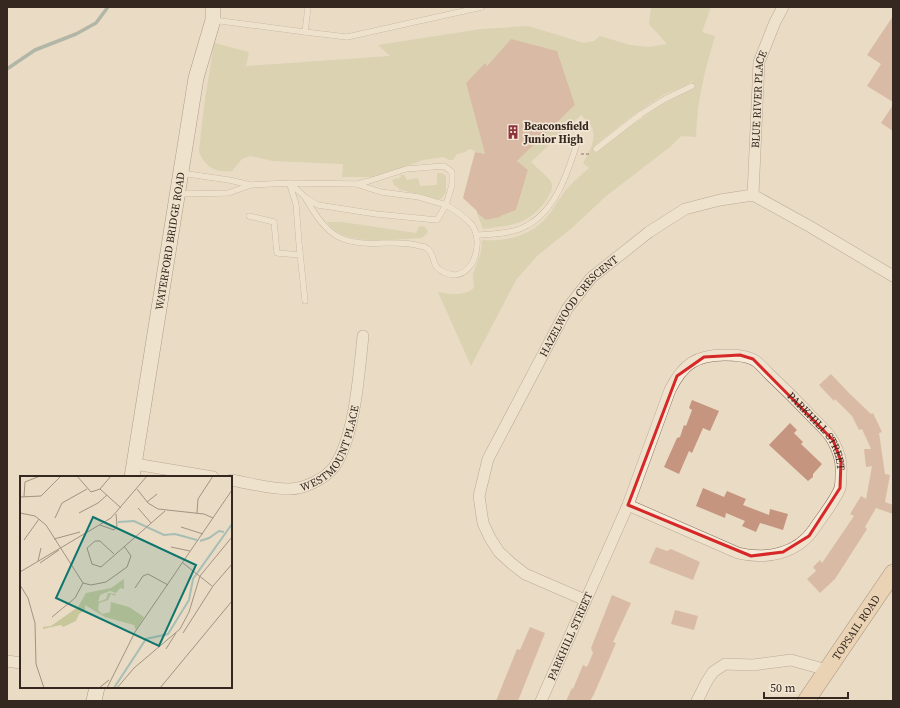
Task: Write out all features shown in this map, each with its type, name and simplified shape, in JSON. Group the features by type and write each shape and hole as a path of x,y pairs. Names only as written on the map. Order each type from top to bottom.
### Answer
{"main road":[{"name":"WATERFORD BRIDGE ROAD","path":"134,471 196,78 213,14"},
{"name":"TOPSAIL ROAD","path":"806,701 893,573"},
{"path":"94,701 97,688"}],"street":[{"name":"BLUE RIVER PLACE","path":"753,195 759,62 775,22 783,7"},
{"path":"753,195 809,226 893,276"},
{"name":"HAZELWOOD CRESCENT","path":"585,600 525,574 511,563 496,547 483,523 479,496 488,459 567,309 591,278 649,232 685,209 720,200 753,195"},
{"name":"WESTMOUNT PLACE","path":"232,480 289,489 315,483 333,467 345,445 354,403 364,336"},
{"name":"PARKHILL STREET","path":"541,701 628,505 670,390 677,376 693,362 704,357 716,355 740,356 753,359 788,391 828,434 833,440 840,461 840,488 809,536 795,547 772,555 751,556 738,553 628,505"},
{"path":"134,471 199,476"},
{"path":"697,701 706,681 713,672 725,664 753,665 791,660 827,670"},
{"path":"7,661 20,663"}],"lane":[{"path":"305,32 308,7"},
{"path":"213,14 305,32 347,37 482,7"},
{"path":"596,149 641,114 665,99 692,86"},
{"path":"477,235 496,234 528,226 546,210 563,180 579,137"},
{"path":"181,174 229,180 251,185 290,183 356,184 406,169 444,166 452,172 452,185 446,205 437,220 376,214 318,205 306,198 290,183"},
{"path":"290,183 296,204 306,301"},
{"path":"306,198 322,225 334,235 350,242 360,244 409,243 421,246 429,250 436,267 445,273 455,275 466,271 473,262 476,250 477,235 472,226 462,216 446,205 419,197 381,192 356,184"},
{"path":"178,194 203,195 228,193 251,185"},
{"path":"249,216 274,222 277,253 300,254"}],"path":[{"path":"573,154 590,154 596,149"}],"highlighted area":[{"path":"740,355 753,359 833,440 841,461 840,488 809,536 783,552 751,556 628,505 677,376 704,357"}],"green space":[{"path":"651,7 711,7 702,32 715,36 700,98 696,137 681,136 670,147 605,197 573,227 537,256 516,280 471,366 438,292 461,294 474,288 473,274 481,252 482,240 508,239 525,233 541,224 567,189 589,168 583,163 592,144 594,134 589,123 581,115 531,162 547,177 552,184 552,188 547,199 540,208 527,219 512,225 483,229 477,213 486,220 516,210 528,170 517,161 575,105 511,40 487,66 485,64 466,83 485,154 475,152 471,149 457,154 453,160 449,160 444,157 423,160 376,177 342,177 343,164 273,161 250,156 242,159 232,171 221,171 207,165 201,157 199,151 204,106 214,43 249,52 246,66 390,56 378,45 481,29 528,26 584,43 594,41 600,36 630,45 649,47 667,44 649,24","holes":["692,81 694,88 663,104 630,126 598,151 597,144 653,101 685,86"]},
{"path":"437,173 442,173 446,176 446,192 441,199 398,189 399,188 394,185 392,180 401,177 400,175 404,175 407,180 418,178 420,186 437,185"},
{"path":"327,222 342,222 416,233 419,227 423,226 428,232 422,238 384,240 357,239 344,236 334,230"}],"building":[{"path":"893,16 893,102 867,86 881,64 867,55"},
{"name":"Beaconsfield Junior High","path":"511,39 557,51 575,105 517,161 528,170 516,210 500,217 486,220 463,198 475,152 485,154 466,83 485,63 487,66"},
{"path":"893,105 893,131 881,123"},
{"path":"831,374 871,414 873,413 882,432 879,433 885,474 890,475 885,502 893,505 893,514 876,508 865,527 867,529 835,579 820,593 807,579 816,571 813,567 820,560 822,563 854,516 850,514 861,496 866,499 872,466 866,467 864,449 871,449 862,429 859,430 852,416 835,399 834,401 819,385"},
{"path":"692,400 719,411 710,431 703,428 692,453 689,451 679,474 664,467 677,438 680,437 684,425 686,426 692,410 689,408"},
{"path":"790,423 797,430 794,433 803,442 801,444 822,464 813,474 813,477 808,481 769,445"},
{"path":"703,488 724,497 727,491 746,499 743,505 769,515 770,509 788,514 783,530 760,523 756,532 742,526 745,521 726,513 725,518 696,506"},
{"path":"656,547 667,551 671,549 700,562 693,580 649,563"},
{"path":"612,595 631,603 613,642 616,643 594,694 590,701 566,701 572,688 573,689 583,665 587,667 593,653 591,648"},
{"path":"675,610 698,616 694,630 671,624"},
{"path":"530,627 545,633 518,701 496,701 517,649 520,650"}],"waterway":[{"path":"7,69 35,50 76,34 96,23 108,7"}],"place":[{"name":"Beaconsfield Junior High","path":"513,132"}]}
